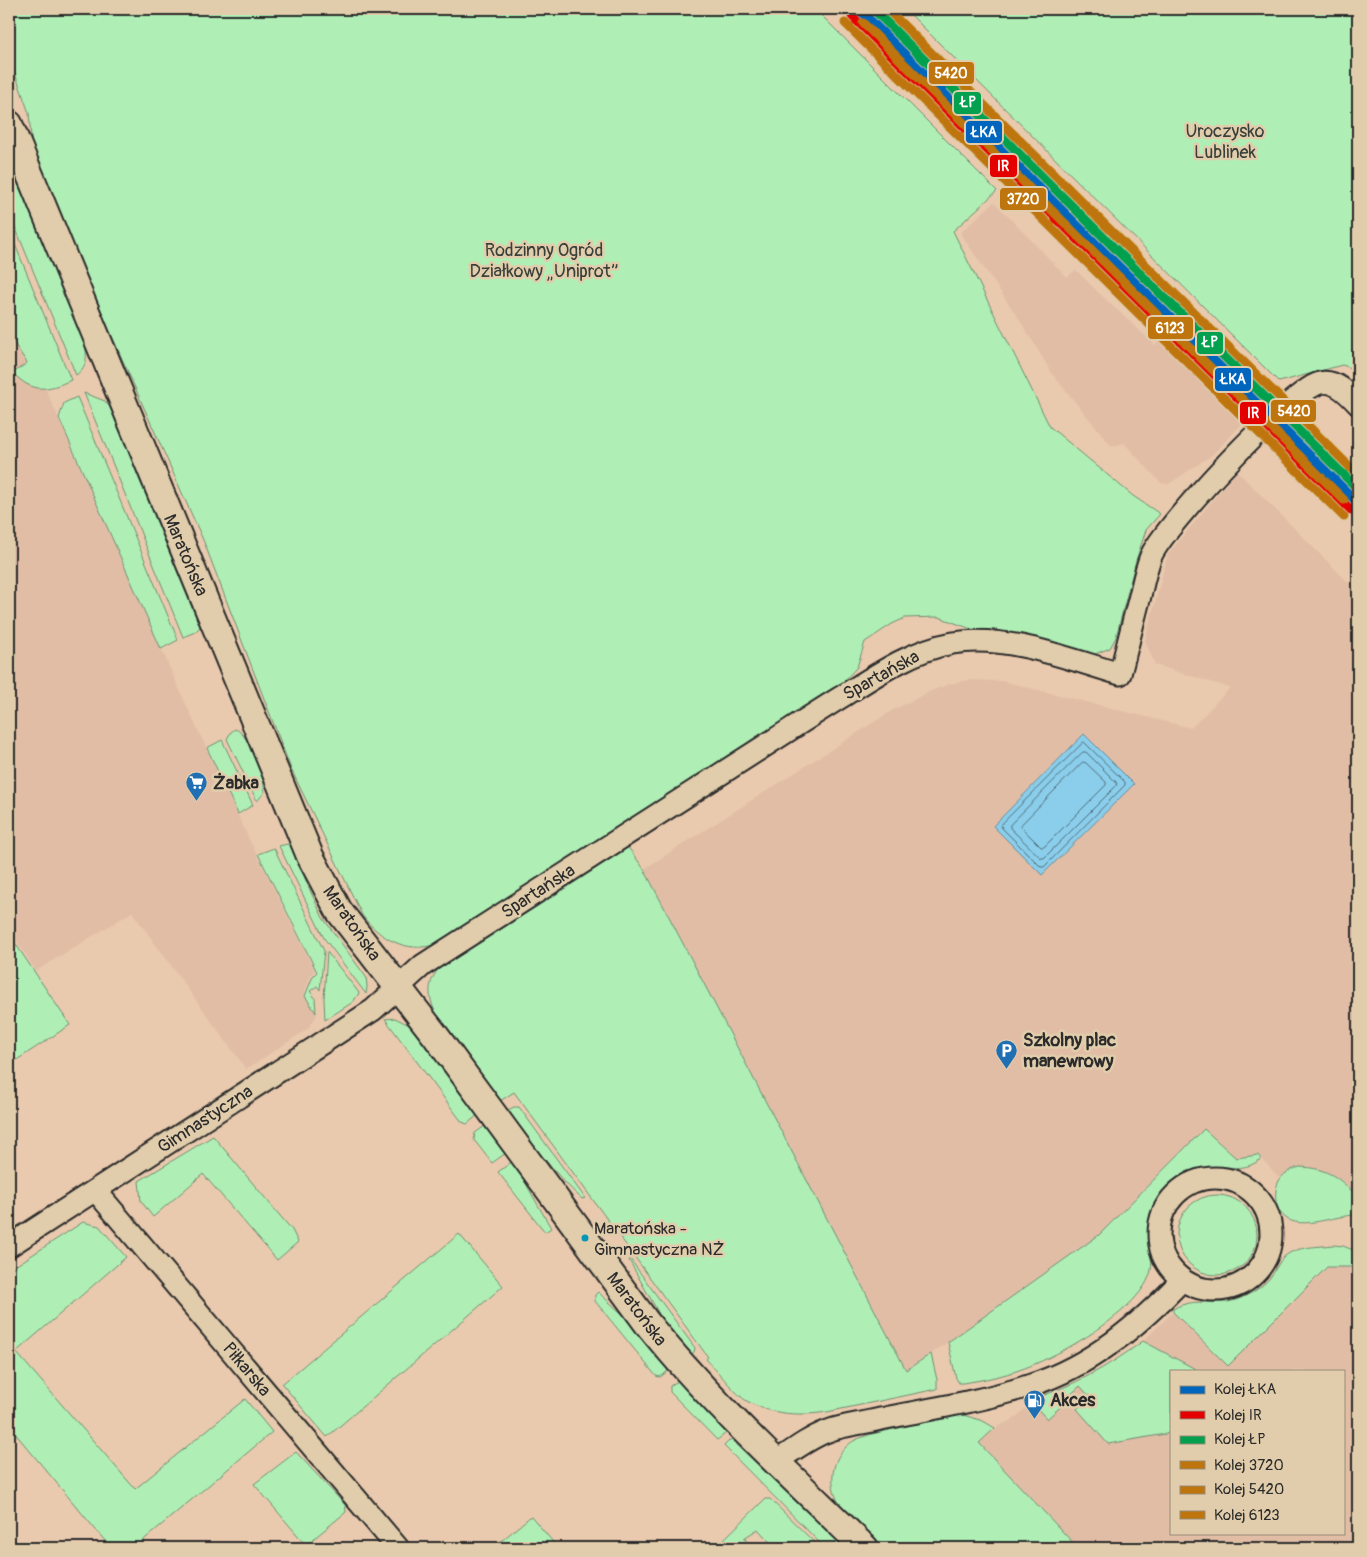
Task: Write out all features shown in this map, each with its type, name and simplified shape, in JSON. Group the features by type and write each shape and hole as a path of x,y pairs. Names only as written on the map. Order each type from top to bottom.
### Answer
{"main road":[{"name":"Maratońska","path":"9,124 123,405 316,869 338,911 399,988 684,1369 865,1548"}],"street":[{"name":"Spartańska","path":"423,966 872,677 916,654 954,643 1004,642 1120,674 1151,556 1162,537 1200,493 1273,418 1298,395 1310,387 1320,383 1332,383 1358,404"},
{"name":"Gimnastyczna","path":"9,1246 373,1010 423,966"},
{"path":"1220,1178 1237,1182 1252,1191 1264,1206 1271,1225 1270,1244 1264,1263 1251,1277 1234,1287 1215,1290 1196,1287 1182,1280 1167,1264 1160,1248 1159,1230 1163,1212 1172,1197 1186,1186 1202,1179 1220,1178"},
{"name":"Piłkarska","path":"96,1191 398,1548"},
{"path":"776,1462 800,1445 828,1431 988,1397 1047,1379 1078,1364 1107,1346 1148,1314 1182,1280"}],"shaded area":[{"path":"994,202 1067,277 1076,270 1155,345 1161,339 1245,421 1212,455 1169,484 1161,483 1124,443 1112,447 1053,375 1019,319 960,233"},
{"path":"9,317 46,390 190,713 249,839 315,971 312,973 304,994 317,1015 308,1029 246,1069 132,912 36,971 9,929"},
{"path":"1237,471 1358,592 1358,1204 1299,1199 1258,1155 1236,1158 1204,1129 1099,1235 906,1370 644,869 893,710 949,684 968,680 1002,681 1191,728 1230,688 1155,665 1145,640 1168,554"},
{"name":"Akces","path":"1327,1266 1358,1267 1358,1548 1078,1548 979,1443 995,1428 1014,1419 1031,1403 1029,1400 1067,1386 1111,1363 1143,1341 1173,1312 1228,1366"}],"green space":[{"name":"Rodzinny Ogród Działkowy „Uniprot”","path":"9,9 815,9 997,191 953,231 1050,427 1133,496 1160,514 1146,530 1136,560 1116,637 1110,648 1095,654 1006,634 974,630 939,617 905,618 892,624 865,642 857,667 842,683 437,944 426,947 405,946 386,937 369,924 362,915 291,769 204,542 107,325 32,149 29,113 9,56"},
{"name":"Uroczysko Lublinek","path":"905,9 1358,9 1358,370 1342,365 1279,382"},
{"path":"9,162 85,343 86,361 83,368 76,375 9,212"},
{"path":"9,230 71,380 47,388 33,387 13,373 27,363 9,335"},
{"path":"84,393 105,401 110,407 200,627 195,632 183,637"},
{"path":"77,397 178,640 161,649 59,418 64,403"},
{"path":"235,729 246,739 256,758 263,778 264,793 257,801 227,739"},
{"path":"222,740 253,805 238,814 207,748"},
{"path":"292,843 308,886 323,918 366,977 366,994 324,938 279,846"},
{"path":"627,846 644,869 906,1370 931,1354 937,1380 937,1389 827,1412 807,1414 776,1412 756,1406 742,1398 706,1359 708,1357 514,1092 500,1101 436,1014 431,1000 430,988 434,976 443,964"},
{"path":"274,848 324,951 320,990 317,986 310,991 315,998 316,1013 305,996 313,976 317,972 258,854"},
{"path":"9,934 70,1025 9,1065"},
{"path":"327,952 359,993 353,1002 325,1020 324,999"},
{"path":"395,1018 409,1025 478,1115 467,1124 462,1122 385,1019"},
{"path":"519,1107 585,1198 582,1199 571,1189 543,1157 508,1110"},
{"path":"485,1126 506,1153 492,1163 474,1140 475,1133"},
{"path":"1204,1129 1236,1158 1258,1155 1261,1159 1249,1166 1239,1168 1214,1167 1200,1169 1181,1177 1164,1190 1152,1212 1149,1224 1148,1236 1151,1270 1145,1285 1133,1301 1097,1330 1077,1343 1038,1363 1000,1376 959,1383 956,1378 948,1342 1099,1235"},
{"path":"213,1136 292,1230 298,1242 277,1260 203,1174 153,1217 141,1201 139,1181"},
{"path":"513,1161 551,1228 545,1232 498,1172"},
{"path":"1300,1167 1318,1169 1339,1179 1358,1197 1358,1215 1305,1223 1287,1219 1280,1212 1277,1204 1277,1185 1284,1174"},
{"path":"1217,1195 1232,1198 1245,1207 1254,1220 1257,1235 1254,1250 1245,1263 1232,1272 1217,1275 1202,1272 1189,1263 1180,1250 1177,1235 1180,1220 1189,1207 1202,1198"},
{"path":"83,1222 99,1226 126,1257 16,1352 135,1489 245,1399 272,1432 134,1548 111,1548 9,1426 9,1270"},
{"path":"459,1234 503,1286 327,1437 282,1384"},
{"path":"1333,1245 1343,1246 1358,1252 1358,1267 1327,1267 1228,1366 1173,1312 1173,1309 1190,1303 1224,1302 1241,1298 1266,1282 1283,1258 1295,1250"},
{"path":"630,1259 695,1348 694,1352 689,1356 668,1330"},
{"path":"598,1292 630,1321 668,1368 667,1372 660,1377 656,1376 595,1301 595,1295"},
{"path":"1143,1341 1197,1370 1170,1370 1170,1433 1108,1444 1077,1409 1090,1397 1080,1386 1047,1419 1029,1400 1074,1383 1116,1360"},
{"path":"678,1381 726,1433 717,1440 670,1392 670,1386"},
{"path":"960,1414 983,1421 995,1428 979,1443 1078,1548 883,1548 844,1511 835,1495 833,1478 836,1461 850,1444 872,1434"},
{"path":"731,1439 844,1548 825,1548 724,1446"},
{"path":"296,1452 345,1505 346,1512 306,1545 254,1484"},
{"path":"765,1499 770,1499 820,1548 775,1548 758,1529 744,1538 752,1548 715,1548"},
{"path":"531,1516 558,1548 493,1548"}],"water":[{"path":"1084,734 1134,784 1042,875 993,826"}],"rail line":[{"name":"ŁKA","path":"859,9 1358,503"},
{"name":"ŁP","path":"873,9 1358,489"},
{"name":"5420","path":"887,9 1358,475"},
{"name":"IR","path":"852,16 1351,510"},
{"name":"3720","path":"845,23 1344,517"},
{"name":"6123","path":"863,23 1344,500"}],"place":[{"name":"Żabka","path":"197,802"},
{"name":"Szkolny plac manewrowy","path":"1007,1069"},
{"name":"Maratońska - Gimnastyczna NŻ","path":"585,1238"},
{"name":"Akces","path":"1034,1419"}]}
